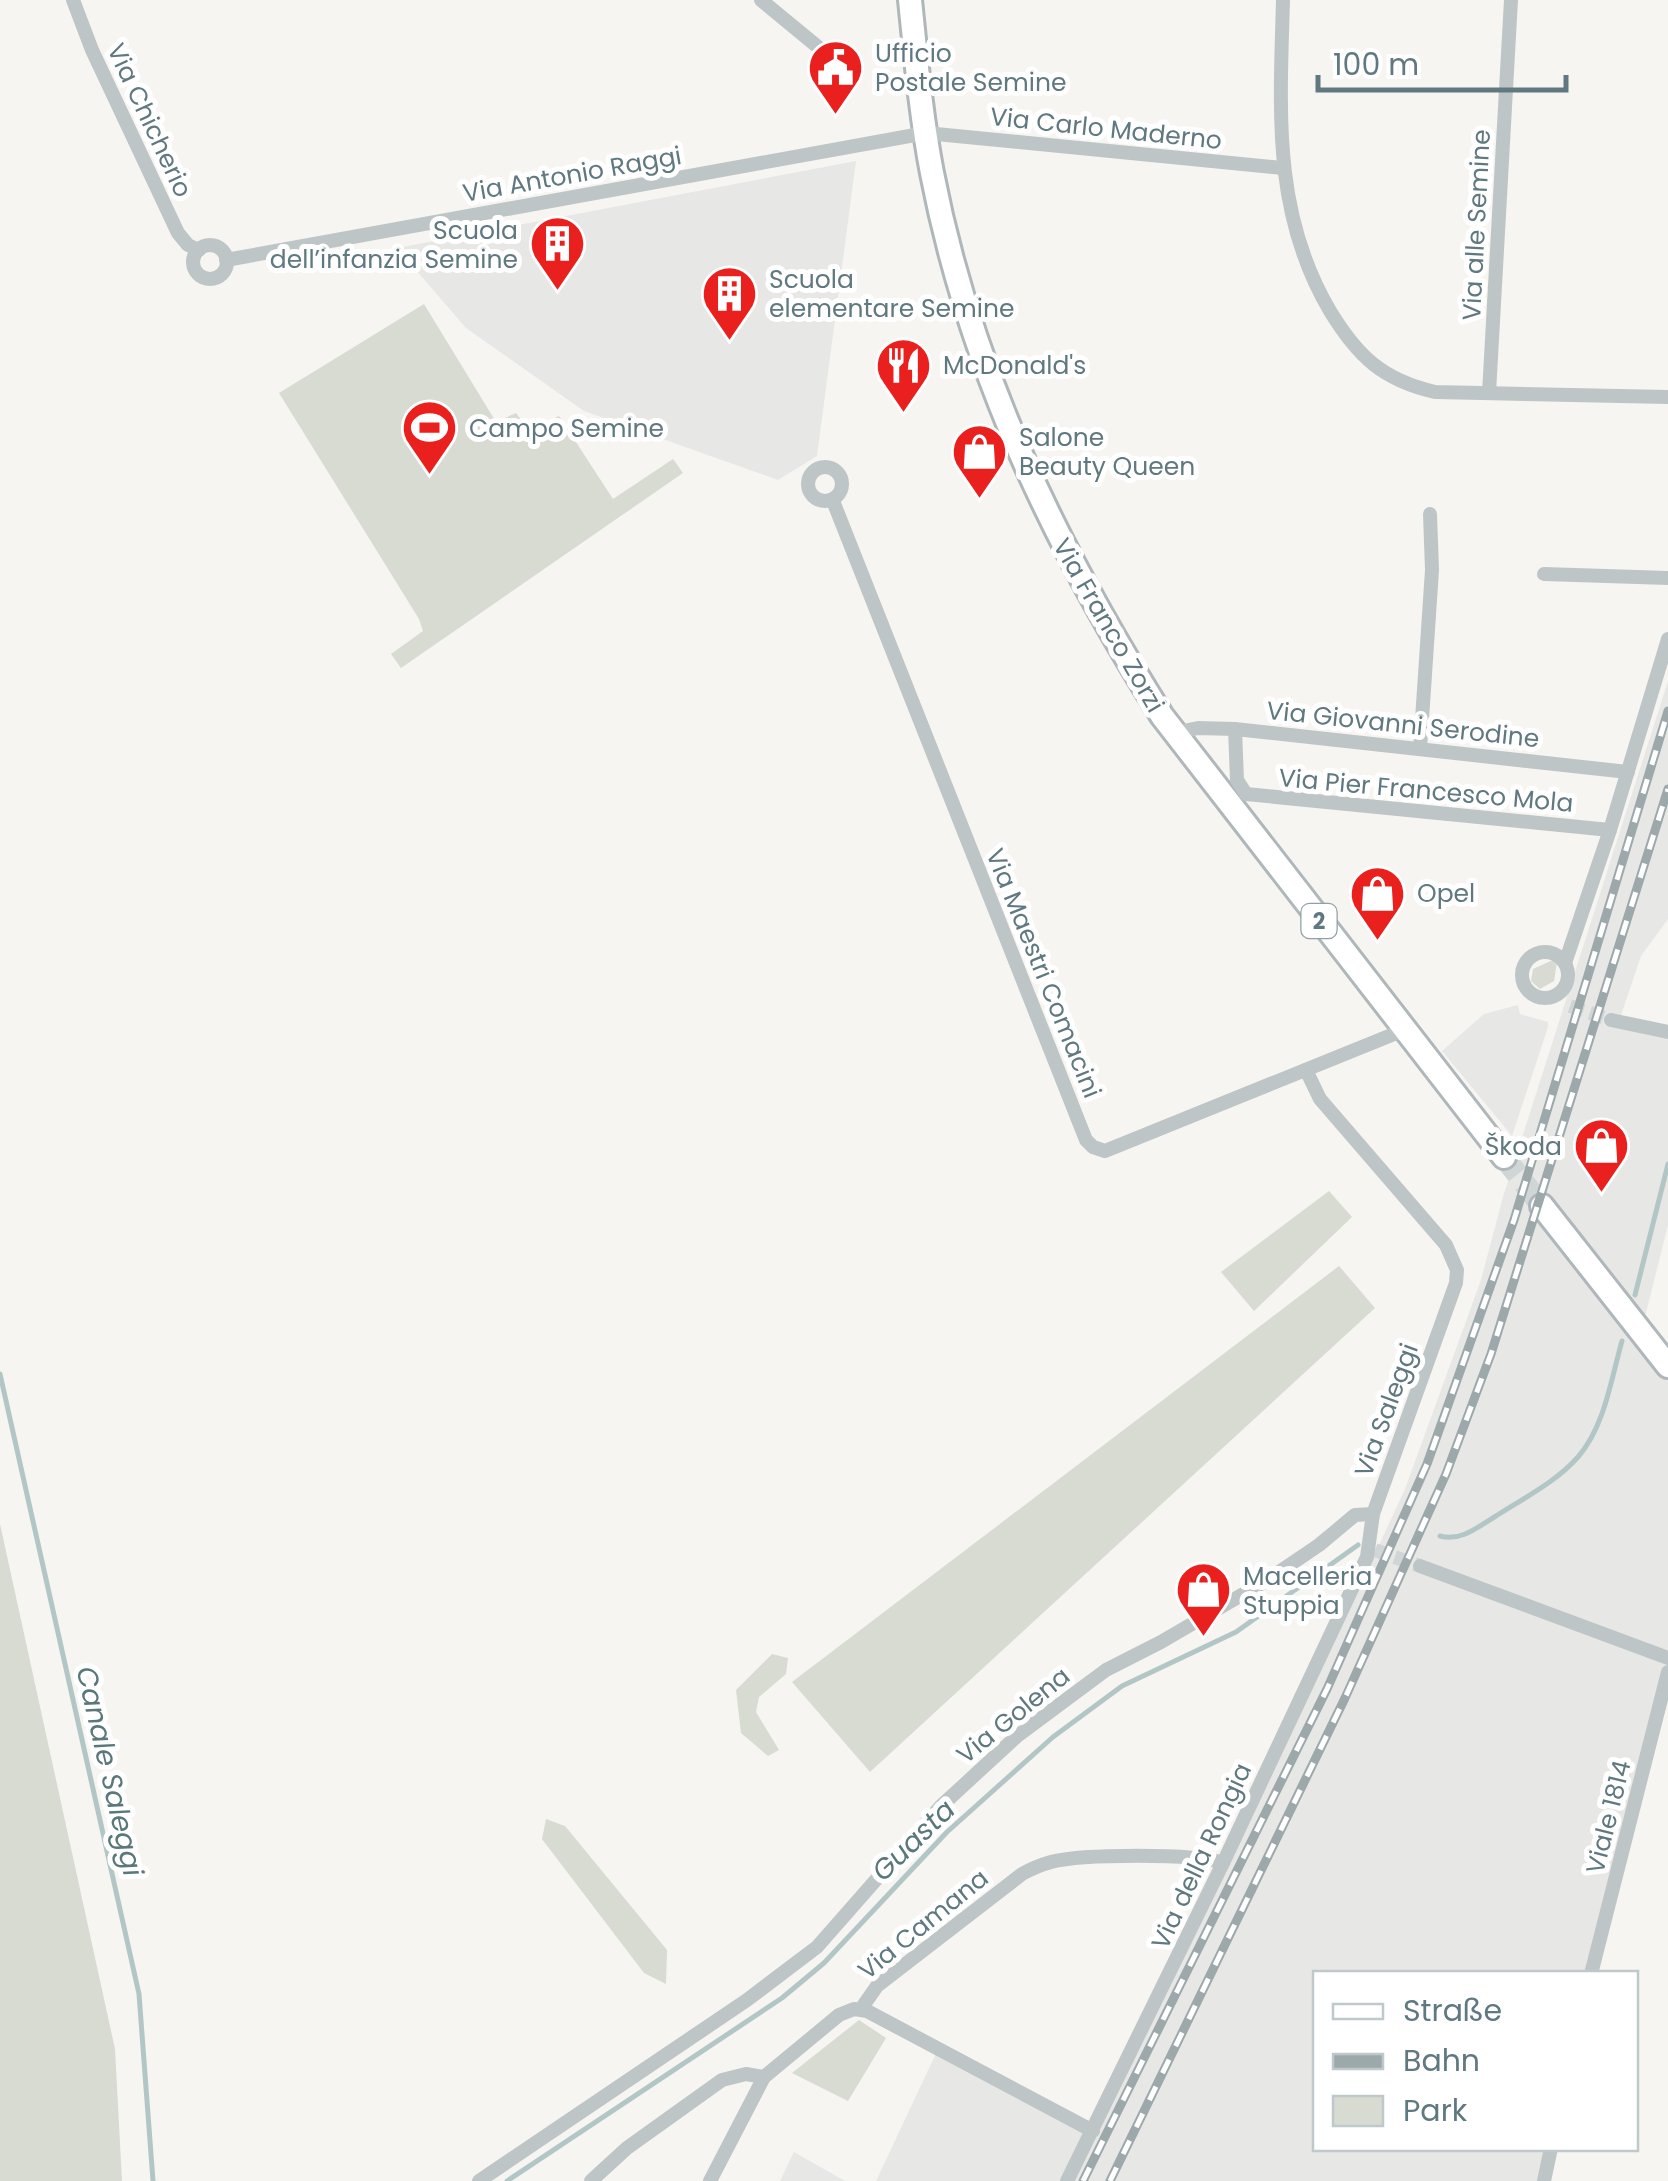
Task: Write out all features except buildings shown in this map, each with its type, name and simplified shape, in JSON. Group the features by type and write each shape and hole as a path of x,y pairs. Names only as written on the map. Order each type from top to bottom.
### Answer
{"main road":[{"name":"Via Franco Zorzi","path":"910,0 926,133 958,280 1000,407 1074,568 1114,640 1174,733 1504,1156"},
{"path":"1542,1206 1668,1366"}],"street":[{"name":"Via Chicherio","path":"72,0 178,233 198,250"},
{"path":"761,0 835,60"},
{"path":"1283,0 1283,168 1288,208 1304,260 1341,329 1369,362 1386,375 1435,392 1668,397"},
{"name":"Via alle Semine","path":"1489,392 1511,0"},
{"name":"Via Carlo Maderno","path":"926,133 1283,168"},
{"name":"Via Antonio Raggi","path":"226,260 926,133"},
{"path":"208,246 218,248 226,260 225,270 218,277 202,277 193,265 198,250 208,246"},
{"name":"Via Maestri Comacini","path":"833,502 1086,1140 1093,1147 1105,1151 1404,1030"},
{"path":"1420,749 1432,570 1430,514"},
{"path":"1544,574 1668,578"},
{"path":"1554,997 1567,984 1565,962 1668,639"},
{"name":"Via Giovanni Serodine","path":"1174,733 1198,728 1235,729 1628,772"},
{"name":"Via Pier Francesco Mola","path":"1235,729 1237,780 1246,794 1610,830"},
{"path":"1565,962 1553,954 1538,953 1523,968 1523,983 1531,994 1554,997 1570,1006"},
{"path":"1610,1020 1668,1032"},
{"name":"Via Saleggi","path":"1306,1070 1320,1099 1446,1245 1458,1270 1372,1514 1372,1549"},
{"name":"Via Golena","path":"479,2181 747,2000 817,1947 940,1807 1016,1737 1106,1670 1269,1579 1320,1545 1354,1515 1372,1514"},
{"name":"Via della Rongia","path":"1066,2181 1094,2131 1372,1549"},
{"path":"1420,1566 1668,1658"},
{"name":"Viale 1814","path":"1592,1971 1668,1672"},
{"name":"Via Camana","path":"764,2077 839,2015 861,2009 877,1986 1036,1867 1062,1860 1179,1857 1223,1863"},
{"path":"861,2009 1094,2131"},
{"path":"591,2181 627,2148 722,2080 738,2074 764,2077 710,2181"},
{"path":"1544,2181 1550,2151"}],"shaded area":[{"path":"856,161 817,456 778,480 584,411 466,328 397,248"},
{"path":"1668,681 1668,919 1641,956 1617,1027 1668,1031 1668,1225 1639,1328 1668,1366 1668,1672 1592,1971 1313,1971 1313,2151 1551,2151 1544,2181 876,2181 939,2047 1093,2131 1330,1651 1405,1489 1481,1280 1503,1197"},
{"path":"1518,1005 1520,1014 1548,1022 1548,1027 1512,1136 1442,1051 1484,1014"},
{"path":"794,2152 845,2181 780,2181"}],"green space":[{"name":"Campo Semine","path":"424,304 496,422 516,413 529,430 559,416 613,499 673,459 683,473 401,668 391,654 423,631 419,619 279,393"},
{"path":"1553,960 1557,962 1554,981 1540,989 1531,981 1533,969"},
{"path":"1329,1191 1352,1217 1254,1311 1221,1272"},
{"path":"1339,1266 1375,1308 870,1772 792,1682"},
{"path":"0,1524 115,2049 122,2181 0,2181"},
{"path":"772,1654 788,1658 786,1674 759,1697 756,1712 779,1750 768,1756 741,1733 736,1690"},
{"path":"546,1819 565,1826 667,1950 666,1984 644,1973 542,1839"},
{"path":"859,2020 886,2038 848,2101 792,2073"}],"waterway":[{"name":"Guasta","path":"1635,1295 1668,1164"},
{"path":"1440,1536 1455,1537 1476,1529 1550,1482 1578,1457 1601,1417 1622,1341"},
{"name":"Canale Saleggi","path":"0,1374 139,1994 153,2181"},
{"name":"Guasta","path":"507,2181 782,1998 824,1963 947,1832 1053,1737 1122,1686 1236,1632 1358,1545"}],"tunnel":[{"path":"1570,1006 1611,1020"},
{"path":"1504,1157 1542,1206"},
{"path":"1375,1550 1420,1566"}],"railway":[{"path":"1083,2181 1327,1689 1427,1464 1514,1220 1668,711"},
{"path":"1110,2181 1345,1698 1446,1474 1491,1354 1668,789"}],"place":[{"name":"Ufficio Postale Semine","path":"836,116"},
{"name":"Scuola dell’infanzia Semine","path":"557,293"},
{"name":"Scuola elementare Semine","path":"730,342"},
{"name":"McDonald's","path":"904,414"},
{"name":"Campo Semine","path":"430,477"},
{"name":"Salone Beauty Queen","path":"980,500"},
{"name":"Opel","path":"1378,942"},
{"name":"Škoda","path":"1601,1195"},
{"name":"Macelleria Stuppia","path":"1204,1639"}]}
